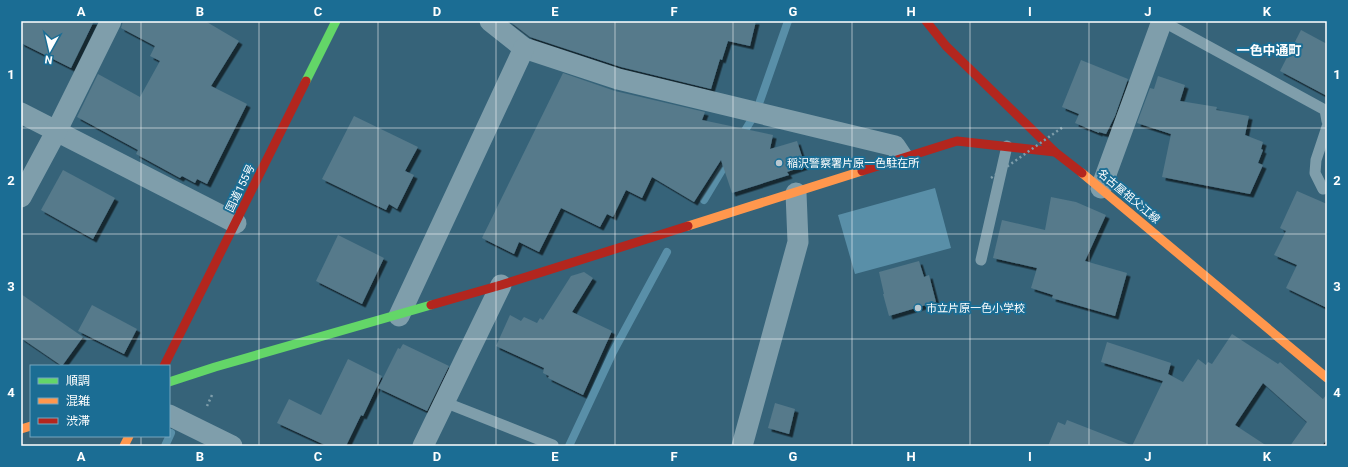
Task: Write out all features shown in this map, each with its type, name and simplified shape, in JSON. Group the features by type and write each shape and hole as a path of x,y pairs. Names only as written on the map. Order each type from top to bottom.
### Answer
{"main road":[{"name":"国道155号","path":"165,365 336,21"},
{"name":"名古屋祖父江線","path":"926,21 946,46 1055,152 1101,188 1327,378"},
{"path":"170,382 215,367 399,316 501,285 957,141 1055,152"},
{"path":"124,446 128,437"}],"street":[{"path":"21,197 56,132 112,21"},
{"path":"490,21 524,48 618,79 896,146 903,158"},
{"path":"1101,188 1162,21"},
{"path":"399,316 524,48"},
{"path":"21,113 236,223"},
{"path":"742,446 798,242 796,193"},
{"path":"423,446 501,285"},
{"path":"170,415 232,446"}],"lane":[{"path":"1162,21 1325,110 1327,121"},
{"path":"1323,189 1315,173 1316,160 1327,127"},
{"path":"981,260 1007,146"},
{"path":"444,402 553,446"}],"path":[{"path":"991,178 1063,127"},
{"path":"205,409 214,392"}],"water":[{"path":"935,188 951,248 855,274 838,215"}],"building":[{"path":"21,21 94,21 71,68 21,43"},
{"path":"123,21 205,21 239,41 211,86 247,104 207,184 197,179 195,183 182,176 180,178 136,154 138,150 77,117 98,74 140,97 160,61 150,56 155,46 121,28"},
{"path":"509,21 756,21 750,46 728,41 722,60 720,59 711,89 621,67 530,37"},
{"path":"1301,30 1327,44 1327,96 1280,71"},
{"path":"1081,60 1128,79 1115,116 1106,134 1099,133 1075,123 1079,114 1062,107"},
{"path":"563,73 615,91 705,112 702,120 773,135 770,149 797,141 805,166 787,172 789,175 732,193 721,160 694,202 652,177 642,198 626,190 613,217 607,214 600,227 561,208 539,252 519,242 514,254 482,238"},
{"path":"1158,76 1185,85 1180,101 1217,107 1216,110 1249,116 1245,135 1263,142 1261,149 1263,150 1258,163 1263,165 1250,194 1162,177 1171,134 1137,123 1150,88 1154,89"},
{"path":"354,116 418,147 405,171 414,175 397,209 389,204 386,210 322,179"},
{"path":"63,170 115,198 93,239 41,210"},
{"path":"1297,191 1327,204 1327,308 1286,288 1297,265 1274,255 1286,231 1280,228"},
{"path":"1051,197 1076,202 1106,215 1085,261 1127,273 1115,316 1052,298 1053,295 1031,288 1037,268 993,258 1002,220 1045,230"},
{"path":"338,235 384,258 362,304 316,281"},
{"path":"919,261 924,277 929,275 936,302 889,316 879,272"},
{"path":"584,272 593,278 572,312 612,331 583,395 548,378 549,376 543,373 544,368 496,346 510,315 521,321 524,317 537,323 540,318 543,320 571,276"},
{"path":"21,294 83,337 63,365 21,338"},
{"path":"92,305 137,329 124,354 78,331"},
{"path":"1232,334 1278,364 1280,362 1323,399 1327,394 1327,439 1322,446 1290,446 1307,422 1263,383 1235,425 1267,446 1132,446 1163,381 1101,362 1107,342 1171,363 1168,374 1183,382 1198,359 1206,365 1208,362 1212,364"},
{"path":"403,344 449,366 427,411 378,388 398,348 400,349"},
{"path":"348,359 382,376 363,416 361,415 346,446 327,446 277,423 289,399 321,415"},
{"path":"775,403 795,409 789,434 768,428"},
{"path":"1067,420 1131,446 1048,446 1058,422 1065,425"}],"waterway":[{"path":"760,101 788,21"},
{"path":"741,137 752,119"},
{"path":"704,200 728,160"},
{"path":"569,446 613,352 667,252"},
{"path":"165,446 169,437"}],"traffic: fast":[{"path":"306,81 336,21"},
{"path":"170,382 215,367 431,305"}],"traffic: slow":[{"path":"688,226 862,171"},
{"path":"1082,173 1327,378"},
{"path":"21,429 30,426"},
{"path":"124,446 128,437"}],"traffic: jam":[{"path":"926,21 946,46 1055,152 1082,173"},
{"path":"164,365 306,81"},
{"path":"862,171 957,141 1055,152"},
{"path":"431,305 501,285 688,226"}],"place":[{"name":"稲沢警察署片原一色駐在所","path":"779,163"},
{"name":"市立片原一色小学校","path":"918,308"}],"district":[{"name":"一色中通町","path":"1269,50"}]}
